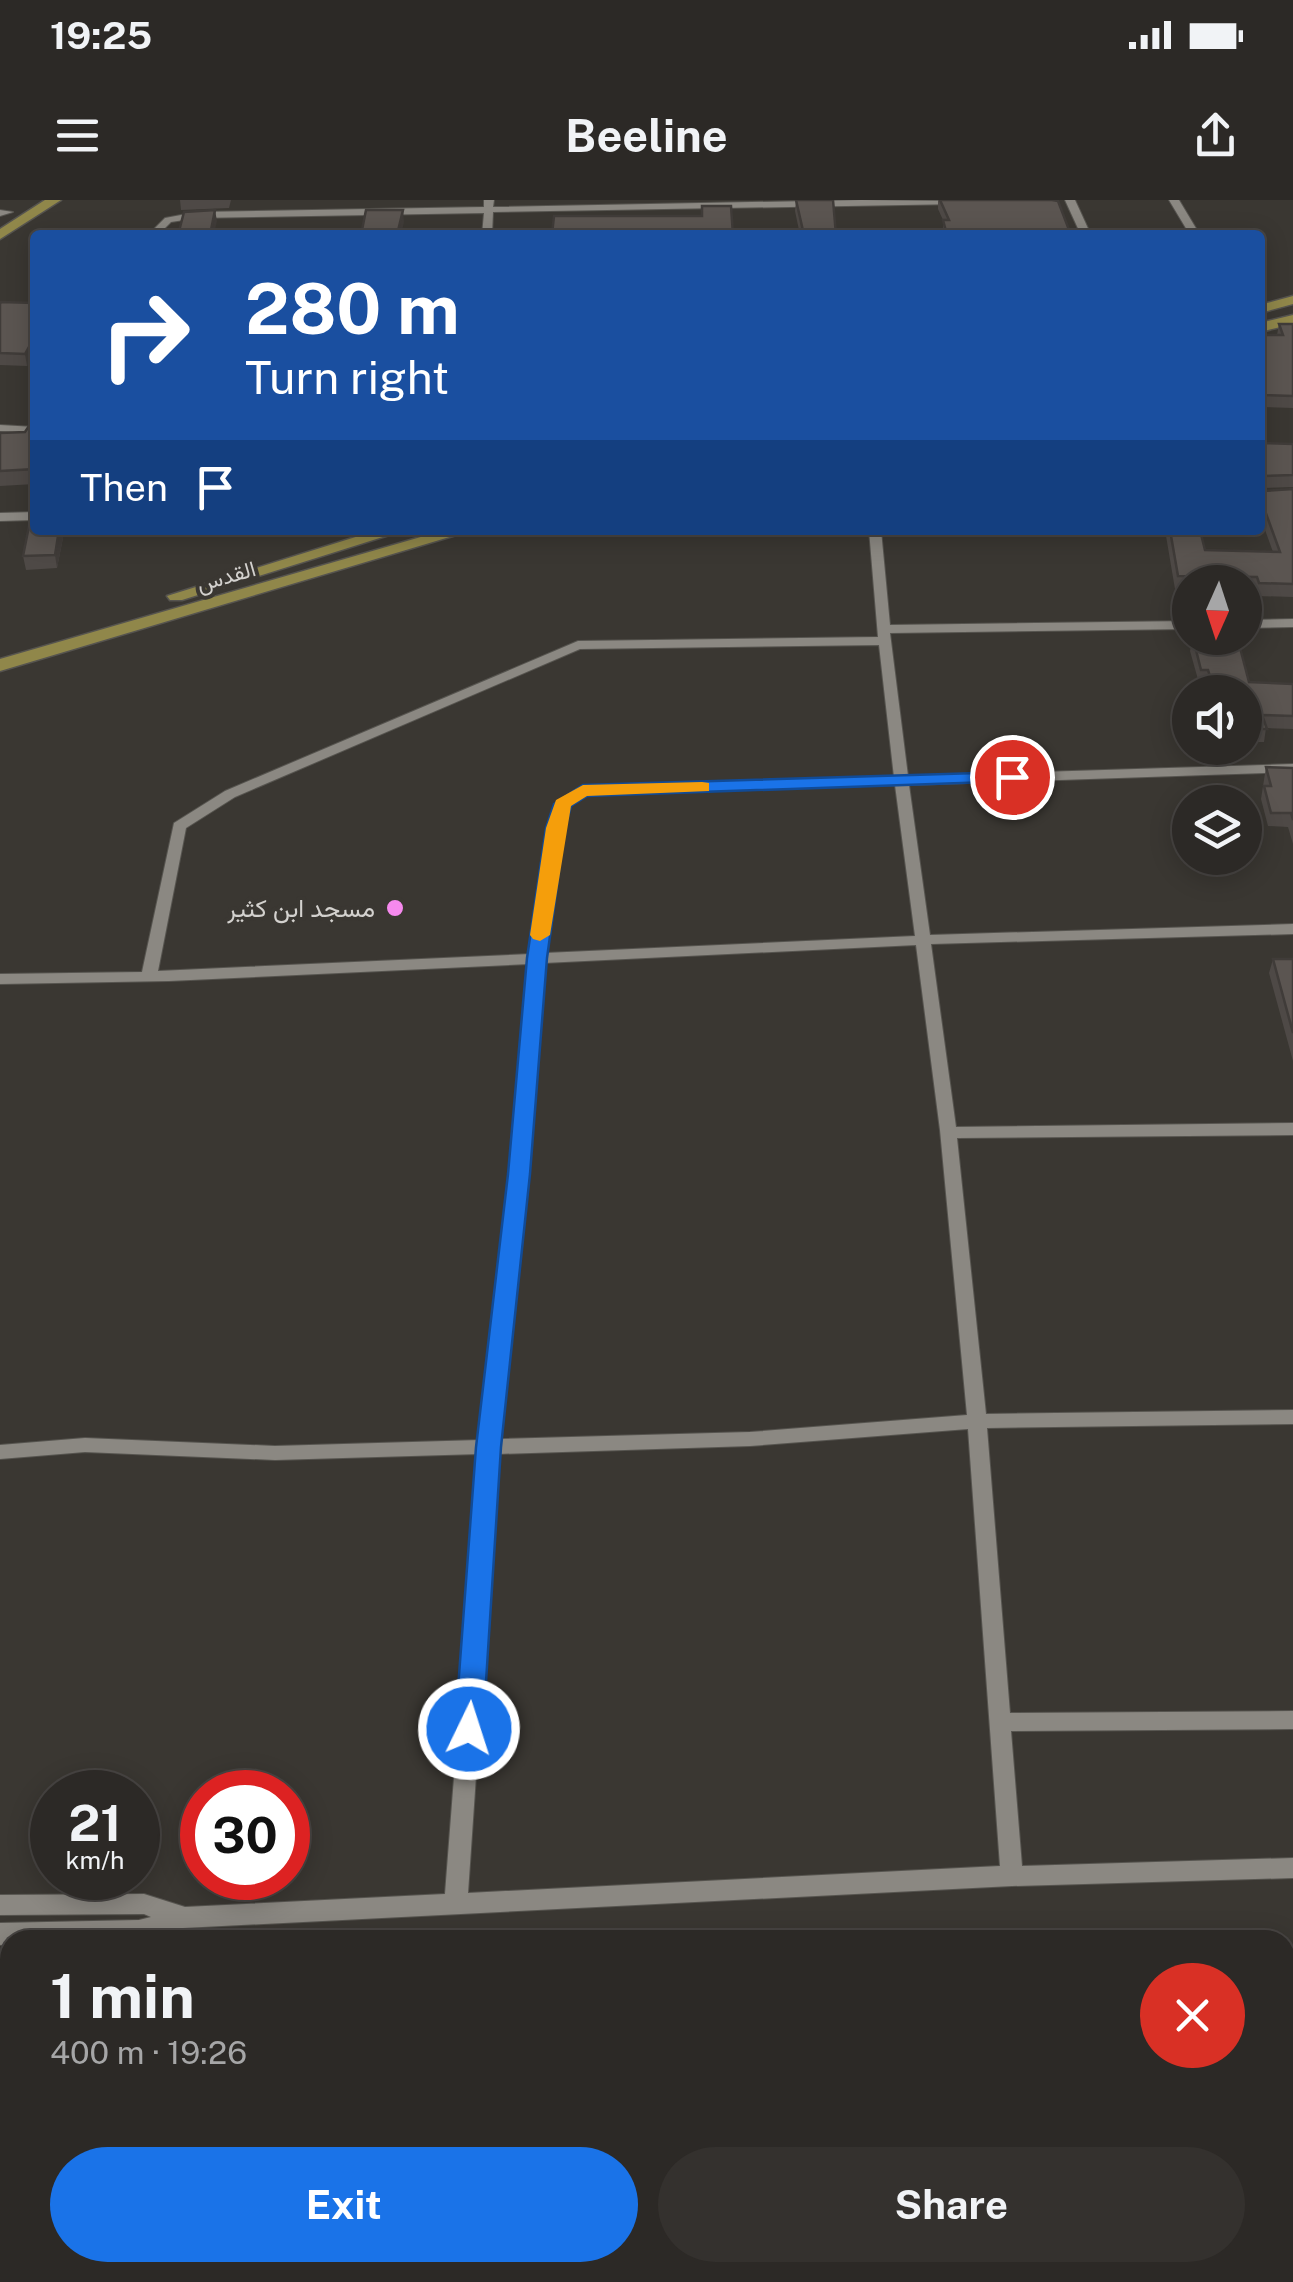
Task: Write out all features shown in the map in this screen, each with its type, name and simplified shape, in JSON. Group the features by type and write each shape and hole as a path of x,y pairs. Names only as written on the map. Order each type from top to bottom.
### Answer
{"main road":[{"path":"3,214 28,200"},
{"path":"0,235 54,200"},
{"path":"1265,308 1293,300"},
{"path":"1265,327 1293,320"},
{"name":"القدس","path":"0,648 379,535"},
{"name":"القدس","path":"0,665 447,535"}],"street":[{"path":"1070,200 1084,230"},
{"path":"1174,200 1192,230"},
{"path":"158,230 168,220 197,215 399,205 967,201"},
{"path":"487,230 489,204"},
{"path":"0,428 30,430"},
{"path":"0,517 30,516"},
{"path":"876,535 883,635 948,1133 978,1421 1012,1876"},
{"path":"1262,624 1293,624"},
{"path":"149,976 179,826 230,794 578,645 1172,626"},
{"path":"456,1904 488,1447 519,1174 537,958 555,828 563,804 583,791 1293,768"},
{"path":"0,979 149,976 924,940 1293,929"},
{"path":"948,1133 1293,1129"},
{"path":"0,1452 85,1446 275,1453 750,1439 978,1421 1293,1416"},
{"path":"1000,1722 1293,1720"},
{"path":"151,1930 183,1918 1012,1876 1293,1868"},
{"path":"0,1905 144,1904 183,1918"}],"building":[{"path":"796,200 833,200 836,230 803,230"},
{"path":"940,200 1052,200 1058,201 1069,230 946,230 943,220 949,220"},
{"path":"702,206 731,206 733,230 552,230 554,216 702,216"},
{"path":"215,210 211,230 179,230 184,212"},
{"path":"366,210 403,210 398,230 362,230"},
{"path":"30,303 30,345 25,354 0,353 0,304"},
{"path":"1279,324 1293,324 1293,396 1265,395 1265,335 1283,335"},
{"path":"30,424 30,469 0,471 0,433 25,432"},
{"path":"1265,443 1293,444 1293,475 1265,476"},
{"path":"1293,489 1293,584 1262,583 1262,565 1176,565 1171,535 1201,535 1205,550 1280,552 1265,511 1265,491"},
{"path":"29,526 30,535 58,535 55,555 23,556"},
{"path":"1197,655 1242,655 1247,675 1210,675 1208,670 1201,670"},
{"path":"1262,683 1293,684 1293,716 1262,715"},
{"path":"1266,767 1293,768 1293,820 1291,813 1271,813 1264,786 1271,786"},
{"path":"1273,959 1293,959 1293,1033"}],"slow traffic":[{"path":"540,935 558,814 571,796 583,791 702,787"}],"place":[{"name":"مسجد ابن كثير","path":"395,908"}],"route":[{"path":"469,1729 488,1447 519,1174 537,958 555,828 563,804 583,791 1012,777"}]}
